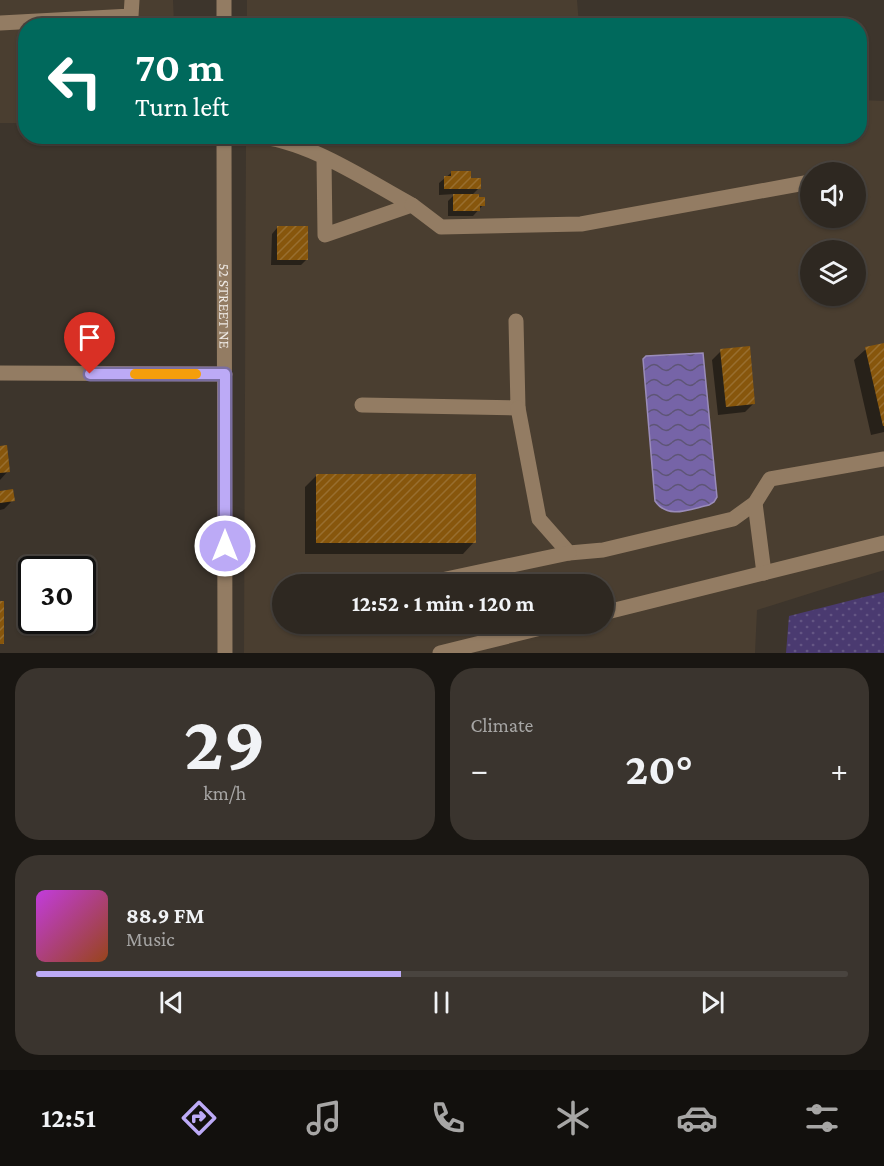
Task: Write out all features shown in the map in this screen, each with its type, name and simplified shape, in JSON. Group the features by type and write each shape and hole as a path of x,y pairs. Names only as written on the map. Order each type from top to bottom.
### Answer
{"street":[{"path":"94,18 131,16 132,0"},
{"path":"224,0 224,18"},
{"path":"0,23 18,22"},
{"name":"52 STREET NE","path":"224,144 225,653"},
{"path":"288,144 324,158 412,205 441,227 581,224 800,184"},
{"path":"324,158 325,236 412,205"},
{"path":"516,321 518,408 539,519 569,553"},
{"path":"0,374 225,374"},
{"path":"362,405 518,408"},
{"path":"470,574 569,553 603,550 732,519 755,502 770,479 884,459"},
{"path":"755,502 764,573"},
{"path":"614,610 884,543"},
{"path":"440,653 517,634"}],"shaded area":[{"path":"0,0 173,0 174,18 18,18 18,123 0,123"},
{"path":"247,0 577,0 578,18 247,18"},
{"path":"867,100 884,101 884,570 757,610 755,653 244,653 246,144 867,144"},
{"path":"884,592 884,653 786,653 789,616"}],"water":[{"path":"703,353 717,497 709,505 673,512 660,507 655,501 643,359 646,356"}],"building":[{"path":"451,171 471,171 471,178 481,178 481,189 444,189 444,176 451,176"},
{"path":"453,194 479,194 479,197 485,197 485,206 480,206 480,211 453,211"},
{"path":"277,226 308,226 308,260 277,260"},
{"path":"884,343 884,426 883,426 865,347"},
{"path":"750,346 755,404 726,407 720,349"},
{"path":"7,445 10,472 0,473 0,446"},
{"path":"316,474 476,474 476,543 316,543"},
{"path":"13,489 15,501 0,503 0,491"},
{"path":"0,601 4,601 4,644 0,644"}],"slow traffic":[{"path":"135,374 196,374"}],"route":[{"path":"90,374 225,374 225,546"}]}
